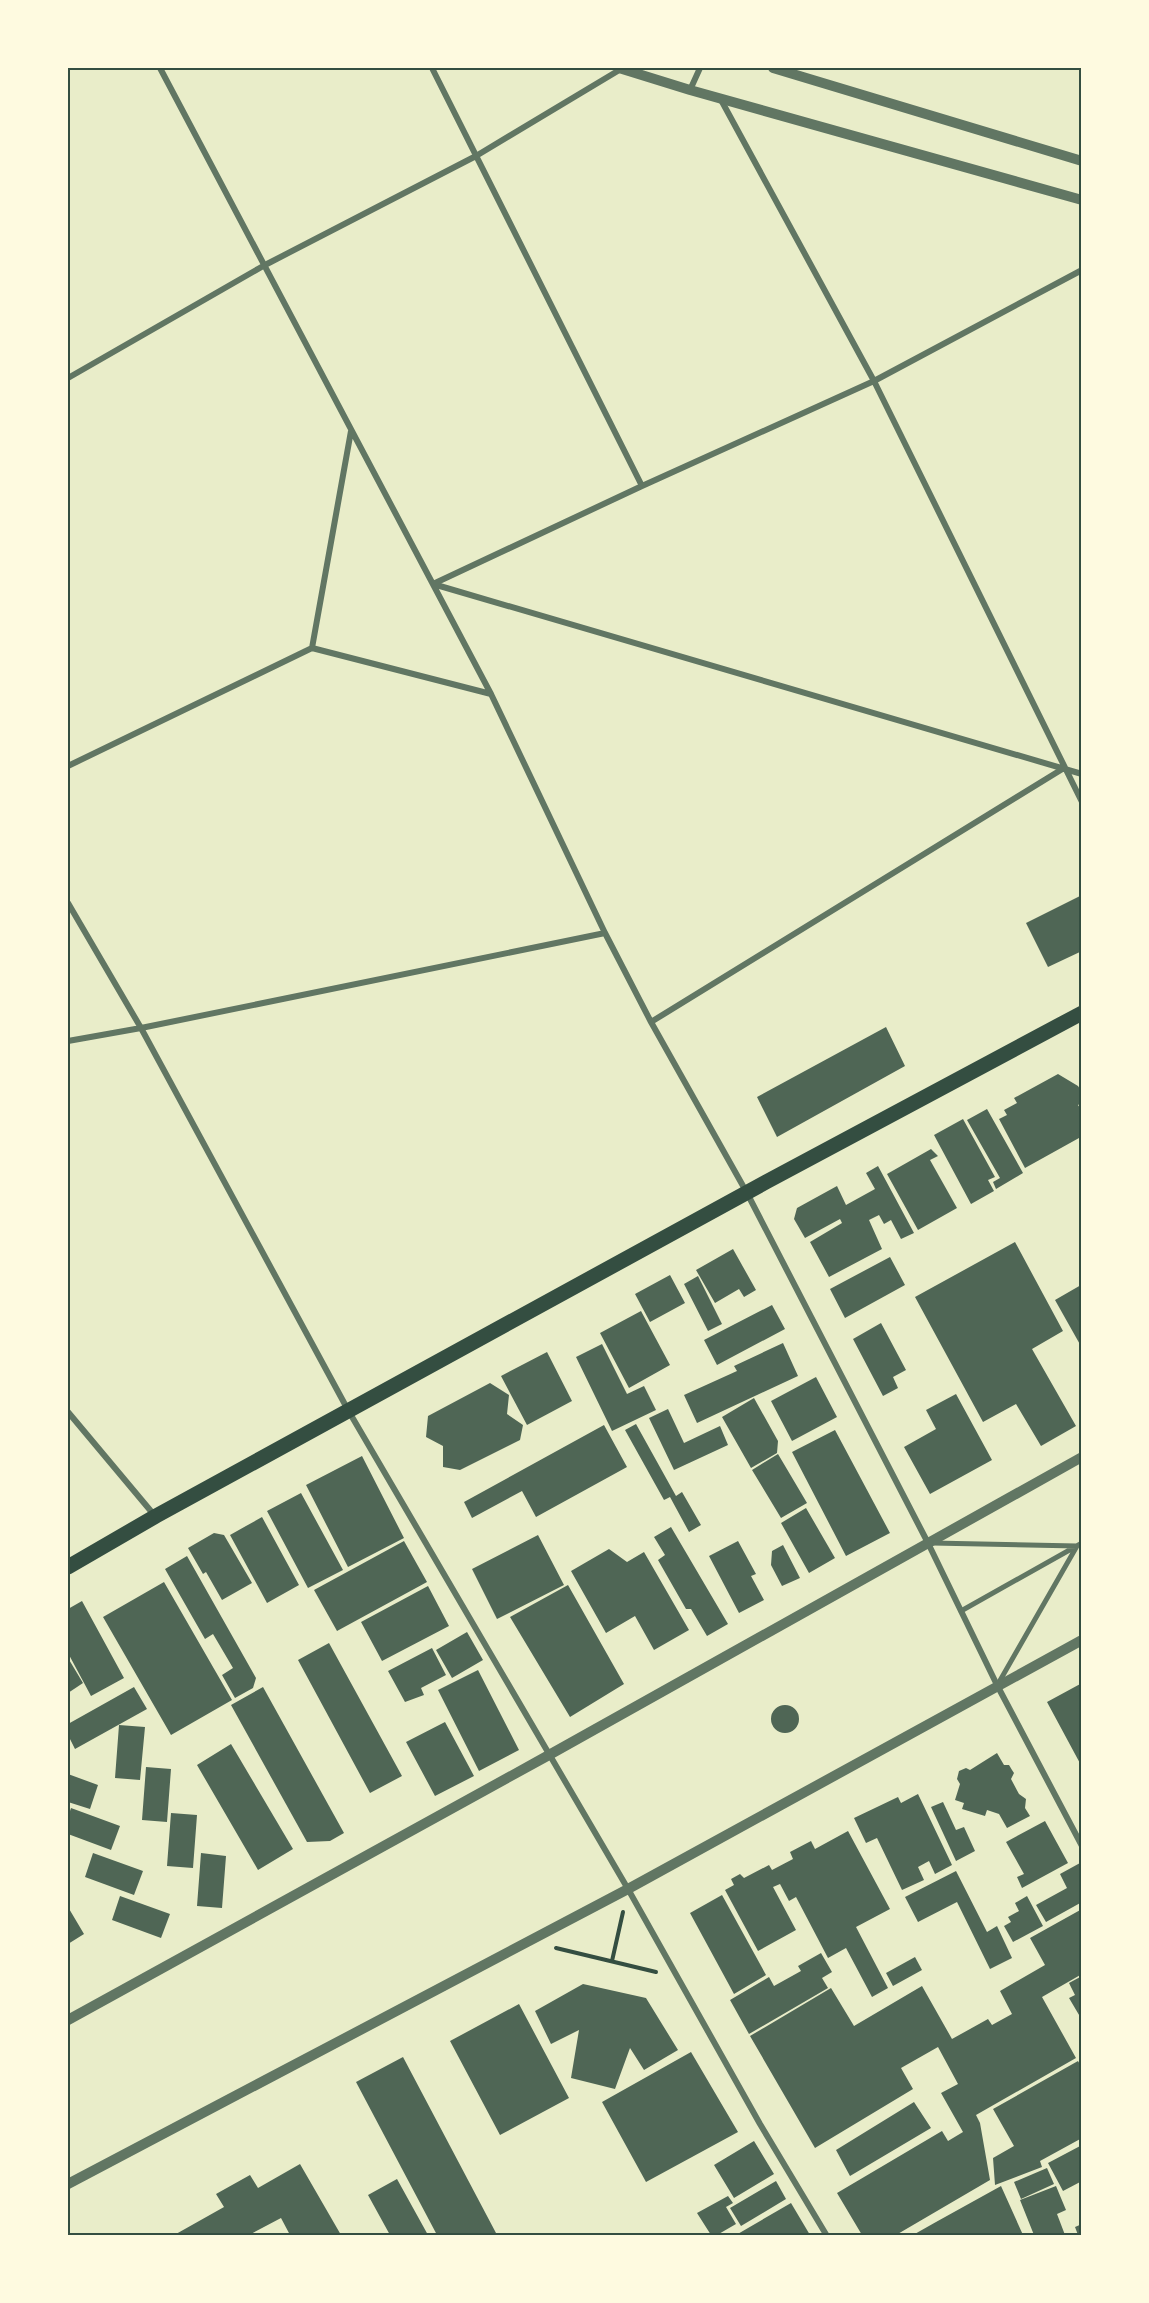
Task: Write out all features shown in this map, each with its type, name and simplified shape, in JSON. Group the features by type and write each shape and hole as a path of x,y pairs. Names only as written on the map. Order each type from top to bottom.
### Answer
{"main road":[{"path":"68,1567 156,1516 747,1192 1082,1013"}],"street":[{"path":"160,68 491,694 605,933 651,1022 747,1192 928,1543 997,1686 1082,1846"},
{"path":"432,68 642,486"},
{"path":"68,378 265,265 476,156 620,68 690,90 1082,200"},
{"path":"690,90 700,68"},
{"path":"773,68 1082,161"},
{"path":"720,98 874,381 1082,802"},
{"path":"433,584 874,381 1082,270"},
{"path":"312,648 351,431"},
{"path":"433,584 1082,774"},
{"path":"68,766 312,648 491,694"},
{"path":"651,1022 1064,768"},
{"path":"68,903 141,1028 348,1410 628,1889 760,2124 828,2235"},
{"path":"68,1041 605,933"},
{"path":"68,1412 156,1516"},
{"path":"68,2020 549,1755 1082,1457"},
{"path":"928,1543 1079,1545"},
{"path":"961,1611 1079,1545"},
{"path":"997,1686 1079,1545"},
{"path":"68,2184 628,1889 1082,1640"}],"path":[{"path":"612,1961 628,1889"},
{"path":"529,1941 677,1977"}],"building":[{"path":"1082,895 1082,951 1048,967 1026,923"},
{"path":"886,1027 905,1066 777,1137 757,1097"},
{"path":"1058,1074 1078,1086 1082,1092 1082,1103 1078,1105 1082,1111 1082,1143 1079,1138 1025,1168 999,1119 1007,1115 1004,1110 1017,1103 1014,1098"},
{"path":"987,1109 1023,1173 996,1189 993,1182 1000,1178 967,1120"},
{"path":"963,1119 995,1177 988,1180 994,1191 971,1204 934,1135"},
{"path":"931,1149 938,1156 930,1160 957,1208 918,1230 887,1174"},
{"path":"878,1166 914,1233 901,1239 891,1220 884,1224 879,1215 869,1220 882,1249 829,1277 810,1242 842,1223 840,1219 805,1238 794,1219 797,1208 837,1186 846,1205 875,1189 866,1173"},
{"path":"1015,1242 1063,1331 1032,1349 1076,1426 1041,1446 1016,1404 983,1422 915,1297"},
{"path":"733,1249 756,1290 744,1297 739,1289 715,1303 696,1270"},
{"path":"890,1257 905,1285 845,1318 830,1289"},
{"path":"670,1275 685,1303 650,1322 635,1294"},
{"path":"698,1276 722,1324 708,1331 684,1284"},
{"path":"1081,1285 1082,1287 1082,1348 1055,1300"},
{"path":"772,1305 785,1329 717,1365 704,1340"},
{"path":"641,1311 670,1365 629,1388 600,1333"},
{"path":"881,1323 906,1370 893,1377 898,1388 883,1396 853,1339"},
{"path":"783,1343 798,1376 697,1423 684,1395 737,1371 734,1366"},
{"path":"602,1344 627,1394 644,1386 656,1410 612,1431 576,1357"},
{"path":"547,1352 572,1401 527,1425 501,1376"},
{"path":"816,1377 837,1417 792,1441 771,1401"},
{"path":"490,1383 509,1395 507,1414 523,1425 520,1440 460,1470 443,1467 443,1446 426,1437 428,1416"},
{"path":"956,1394 992,1460 930,1494 904,1447 936,1429 926,1410"},
{"path":"754,1398 778,1441 777,1453 751,1468 722,1417"},
{"path":"668,1409 684,1443 720,1426 728,1445 674,1470 649,1418"},
{"path":"636,1424 676,1496 682,1492 701,1525 689,1532 670,1497 664,1500 625,1430"},
{"path":"604,1425 627,1467 536,1517 522,1491 472,1518 464,1502"},
{"path":"835,1430 890,1533 846,1556 792,1452"},
{"path":"778,1454 807,1503 781,1518 752,1470"},
{"path":"362,1456 404,1538 348,1567 306,1485"},
{"path":"301,1493 343,1570 308,1588 267,1511"},
{"path":"806,1508 835,1558 809,1573 781,1523"},
{"path":"262,1517 299,1585 267,1603 230,1535"},
{"path":"671,1527 728,1624 707,1636 691,1609 686,1609 658,1560 665,1555 654,1537"},
{"path":"214,1533 224,1535 252,1583 222,1600 206,1572 203,1574 188,1548"},
{"path":"538,1535 564,1585 497,1619 472,1569"},
{"path":"404,1541 427,1582 337,1631 314,1590"},
{"path":"738,1541 756,1574 751,1576 764,1600 739,1613 709,1556"},
{"path":"783,1545 800,1578 782,1586 771,1565 772,1551"},
{"path":"609,1549 627,1562 644,1552 689,1630 654,1650 635,1616 606,1633 571,1571"},
{"path":"187,1556 256,1678 253,1688 235,1698 222,1675 233,1668 213,1634 205,1639 165,1569"},
{"path":"164,1582 232,1700 171,1735 103,1617"},
{"path":"568,1585 624,1684 570,1717 510,1617"},
{"path":"428,1586 449,1626 382,1661 361,1622"},
{"path":"82,1601 124,1678 91,1696 68,1653 68,1609"},
{"path":"467,1632 483,1660 452,1678 436,1650"},
{"path":"329,1643 402,1776 370,1793 298,1660"},
{"path":"432,1648 446,1675 421,1688 424,1695 405,1702 388,1671"},
{"path":"68,1658 83,1683 68,1693"},
{"path":"478,1670 519,1750 479,1771 438,1690"},
{"path":"1082,1683 1082,1767 1047,1702"},
{"path":"134,1687 147,1709 75,1749 68,1735 68,1724"},
{"path":"263,1687 344,1833 330,1841 307,1842 231,1705"},
{"path":"785,1705 795,1709 799,1719 795,1729 785,1733 775,1729 771,1719 775,1709"},
{"path":"445,1722 474,1776 435,1796 406,1742"},
{"path":"119,1725 145,1727 140,1780 115,1778"},
{"path":"231,1744 293,1849 258,1870 197,1765"},
{"path":"997,1753 1004,1765 1009,1765 1014,1773 1011,1779 1019,1794 1026,1799 1025,1808 1030,1816 1007,1828 999,1814 987,1810 985,1816 962,1809 964,1803 955,1800 960,1784 957,1779 959,1771 966,1768 970,1770"},
{"path":"146,1767 171,1769 167,1822 142,1820"},
{"path":"68,1774 98,1785 90,1809 68,1802"},
{"path":"918,1794 952,1865 935,1874 929,1861 918,1867 924,1880 902,1890 877,1838 866,1843 854,1818 898,1797 901,1803"},
{"path":"943,1802 956,1830 964,1827 975,1851 956,1861 931,1807"},
{"path":"71,1808 120,1826 111,1850 68,1834 68,1817"},
{"path":"171,1813 197,1815 193,1868 167,1866"},
{"path":"1045,1821 1068,1863 1022,1888 1017,1877 1024,1874 1006,1842"},
{"path":"848,1831 890,1909 856,1927 888,1988 872,1997 846,1948 828,1958 796,1897 789,1901 780,1884 773,1887 796,1930 758,1951 725,1890 734,1885 731,1879 740,1874 744,1878 769,1865 772,1870 793,1859 790,1852 811,1841 815,1849"},
{"path":"93,1853 143,1871 134,1895 85,1877"},
{"path":"201,1853 226,1856 222,1908 197,1906"},
{"path":"1080,1863 1082,1902 1046,1922 1036,1905 1067,1888 1060,1874"},
{"path":"956,1871 987,1932 997,1926 1012,1958 990,1969 957,1902 918,1922 905,1897"},
{"path":"722,1895 766,1975 734,1994 690,1913"},
{"path":"120,1896 170,1914 161,1938 112,1920"},
{"path":"1027,1896 1043,1926 1013,1942 1004,1926 1011,1922 1008,1917 1019,1911 1015,1903"},
{"path":"68,1907 84,1934 68,1944"},
{"path":"1082,1909 1082,1974 1042,1997 1076,2058 976,2115 980,2123 990,2180 896,2235 862,2235 837,2193 942,2131 948,2141 963,2132 941,2093 958,2084 938,2047 901,2068 913,2089 815,2148 750,2036 831,1988 854,2026 922,1986 952,2039 988,2019 992,2025 1012,2014 1000,1991 1045,1965 1030,1938"},
{"path":"821,1953 832,1972 822,1978 828,1988 749,2034 730,2000 769,1977 774,1986 801,1971 798,1966"},
{"path":"915,1957 922,1970 893,1986 886,1973"},
{"path":"1082,1976 1082,2020 1069,1998 1075,1995 1069,1983"},
{"path":"583,1984 646,1998 678,2050 644,2070 630,2048 615,2089 571,2078 579,2030 551,2044 535,2011"},
{"path":"519,2004 569,2098 500,2135 450,2041"},
{"path":"691,2052 738,2132 646,2182 602,2102"},
{"path":"403,2057 496,2233 491,2235 437,2235 356,2082"},
{"path":"1078,2061 1082,2068 1082,2138 1040,2161 1042,2167 995,2185 993,2158 1014,2146 993,2109"},
{"path":"914,2102 931,2128 850,2176 836,2150"},
{"path":"754,2141 774,2174 734,2198 714,2165"},
{"path":"1082,2145 1082,2181 1063,2191 1048,2163"},
{"path":"300,2164 341,2235 290,2235 281,2218 249,2235 176,2234 224,2207 216,2194 250,2175 258,2188"},
{"path":"1047,2168 1054,2184 1021,2199 1014,2182"},
{"path":"397,2179 428,2235 390,2235 368,2195"},
{"path":"776,2181 786,2199 741,2226 730,2208"},
{"path":"1001,2186 1023,2235 913,2235 936,2222"},
{"path":"1056,2186 1066,2210 1057,2214 1065,2235 1034,2235 1020,2200"},
{"path":"728,2196 733,2203 726,2207 736,2224 717,2235 711,2235 697,2213"},
{"path":"791,2203 810,2235 736,2235"},
{"path":"1082,2224 1082,2235 1078,2235 1075,2227"}]}
